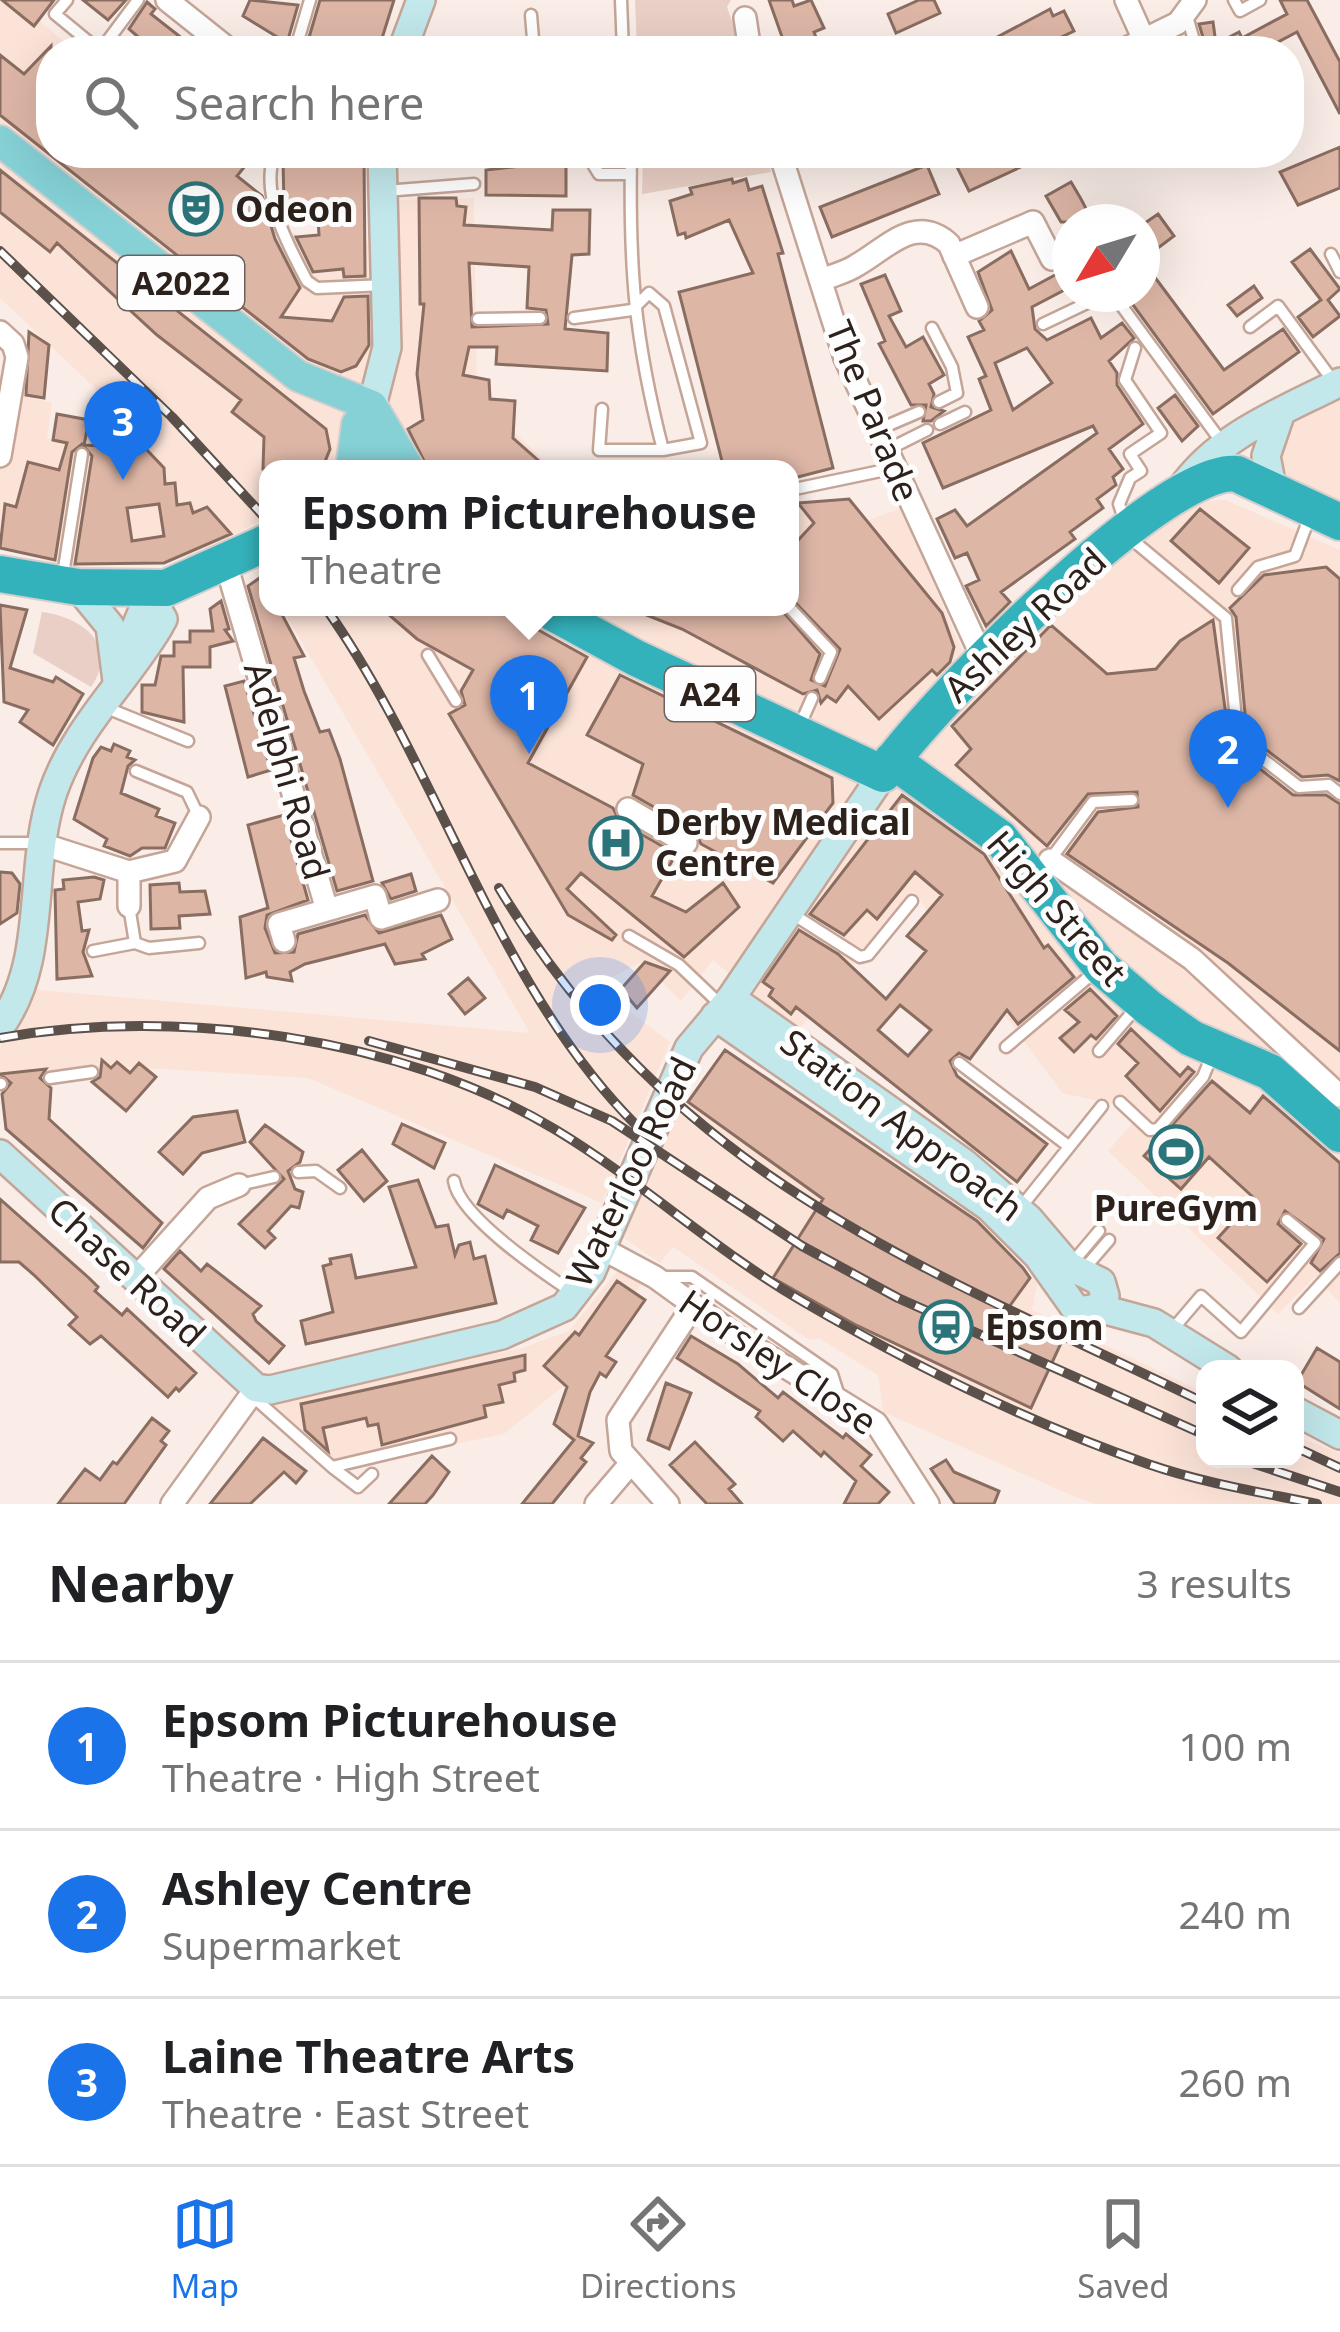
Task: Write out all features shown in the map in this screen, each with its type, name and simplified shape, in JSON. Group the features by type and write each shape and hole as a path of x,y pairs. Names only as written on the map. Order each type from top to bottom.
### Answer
{"highway":[{"path":"1203,477 1272,487 1326,516"},
{"name":"Ashley Road","path":"892,760 1062,584 1203,477"},
{"path":"0,574 161,598 259,547"},
{"name":"High Street","path":"559,616 636,658 892,760"},
{"name":"High Street","path":"603,616 808,707 989,827 1042,870 1101,967 1191,1038 1270,1072 1340,1134"}],"main road":[{"name":"A2022","path":"0,141 298,376 372,406"},
{"path":"352,460 357,424 372,406"},
{"path":"372,406 380,432 378,460"},
{"path":"372,406 404,460"}],"street":[{"path":"167,0 199,36"},
{"path":"408,36 421,0"},
{"path":"1126,0 1142,36"},
{"path":"1150,36 1191,8"},
{"path":"745,18 748,36"},
{"path":"372,406 387,347 382,168"},
{"name":"The Parade","path":"785,168 845,358 984,661"},
{"path":"954,256 1033,222 1052,259"},
{"path":"822,280 858,265 897,237 922,231 939,235 954,256 976,307"},
{"path":"0,456 16,357 4,334"},
{"name":"Ashley Road","path":"1203,477 1253,424 1280,415 1338,383"},
{"path":"1272,487 1265,456 1280,415"},
{"name":"Adelphi Road","path":"226,564 327,910"},
{"path":"69,585 110,626 116,681"},
{"path":"0,1027 27,972 42,844 62,769 116,681 158,628 163,619 161,598"},
{"name":"Waterloo Road","path":"254,1392 502,1335 550,1318 575,1294 601,1248 675,1073 892,760"},
{"path":"628,808 686,843"},
{"path":"42,844 129,872 176,861 200,817"},
{"path":"1042,870 1192,959 1336,1084"},
{"path":"129,872 129,906"},
{"name":"Adelphi Road","path":"284,941 279,924 375,896 381,918 438,900"},
{"name":"Station Approach","path":"723,1007 964,1163 1019,1210 1075,1269 1095,1276 1104,1288 1093,1315"},
{"name":"Station Approach","path":"723,1007 989,1207 1071,1306 1093,1315 1127,1313 1214,1360"},
{"name":"Chase Road","path":"0,1154 254,1392"},
{"path":"134,1280 208,1198 239,1185"},
{"name":"Horsley Close","path":"601,1248 655,1276 693,1306 876,1423 928,1504"},
{"path":"668,1504 630,1464 618,1436 622,1407 693,1306"},
{"path":"172,1504 254,1392"},
{"path":"1304,1416 1340,1435"},
{"path":"596,1504 630,1464"}],"lane":[{"path":"67,0 55,14 82,36"},
{"path":"111,36 138,0"},
{"path":"299,36 310,0"},
{"path":"621,0 622,36"},
{"path":"1234,0 1240,11 1260,0"},
{"path":"531,15 533,36"},
{"path":"268,168 271,195 307,281 317,288 387,285"},
{"path":"595,168 599,174 631,174"},
{"path":"631,168 632,310 663,450"},
{"path":"382,191 474,184"},
{"path":"1331,254 1340,272"},
{"path":"574,317 610,317 632,310 649,293 664,306 700,443 663,450 599,450 602,409"},
{"path":"1250,327 1278,306 1338,383"},
{"path":"1043,324 1070,312"},
{"path":"1119,312 1203,477"},
{"path":"478,319 540,318"},
{"path":"932,328 952,367 957,393 939,402"},
{"path":"1135,348 1125,380 1162,433 1130,454 1142,471"},
{"path":"886,449 919,412"},
{"path":"940,424 965,412"},
{"path":"799,486 927,430"},
{"path":"69,585 82,454"},
{"path":"1203,477 1142,471 1130,478 1119,504 1128,532 1226,618 1238,740 1299,787 1329,785 1340,794"},
{"path":"1238,590 1258,567 1295,556 1326,516"},
{"path":"797,616 831,652 820,678"},
{"path":"428,655 456,701"},
{"path":"100,705 188,741"},
{"path":"136,771 188,792 200,817"},
{"path":"1042,870 1093,802 1132,800"},
{"path":"0,843 42,844"},
{"path":"788,911 860,957 868,956 912,901"},
{"path":"129,906 135,943"},
{"path":"629,936 679,965 723,1007"},
{"path":"94,951 135,943 149,948 200,943"},
{"path":"1006,1047 1101,967"},
{"path":"1099,1051 1142,1002"},
{"path":"1120,1102 1150,1130 1157,1129 1204,1077 1216,1045"},
{"path":"959,1063 1067,1145"},
{"path":"50,1078 92,1072"},
{"path":"1019,1210 1102,1106"},
{"path":"298,1172 316,1171 340,1188"},
{"path":"239,1185 274,1177"},
{"path":"454,1181 456,1196 575,1294"},
{"path":"1170,1333 1201,1296 1241,1332 1315,1243 1287,1220"},
{"path":"1075,1269 1104,1235"},
{"path":"1299,1309 1340,1263"},
{"path":"655,1276 692,1276 832,1374 841,1402"},
{"path":"254,1392 358,1487 372,1474"},
{"path":"332,1466 450,1439"}],"shaded area":[{"path":"0,0 14,0 57,36 36,36 36,168 104,168 262,213 300,237 333,231 351,241 368,241 393,200 474,198 477,397 544,460 259,460 259,520 205,552 164,562 69,567 0,548 0,389 52,403 47,438 84,445 96,389 0,298"},
{"path":"635,0 731,0 727,7 737,36 636,36"},
{"path":"643,168 770,168 771,172 642,194"},
{"path":"1340,396 1340,510 1285,480 1278,467 1289,423"},
{"path":"1226,500 1340,550 1340,1303 1315,1277 1278,1314 1108,1151 1143,1111 1062,1093 913,891 797,1032 713,960 681,1001 641,962 603,982 622,1006 670,1042 602,1203 308,1078 113,1066 0,1081 0,1047 36,983 39,990 530,1033 286,616 799,616 800,512 850,527 901,508 961,648 987,678 1076,592 1199,501"},
{"path":"42,612 83,627 99,646 99,672 91,687 33,653"},
{"path":"724,1048 986,1226 1037,1283 1032,1310 1196,1389 1196,1468 1304,1468 1304,1439 1340,1453 1340,1504 1095,1504 883,1412 878,1375 819,1338 809,1340 673,1247 660,1263 624,1238 677,1114"},
{"path":"620,1268 641,1284 581,1372 504,1434 339,1468 262,1402 522,1348 569,1331"}],"building":[{"path":"2,0 54,0 34,26"},
{"path":"83,0 126,0 108,20"},
{"path":"250,0 298,5 289,36 276,36 243,16"},
{"path":"320,0 394,0 383,36 309,36"},
{"path":"769,0 792,0 794,6 811,0 824,28 814,32 815,36 782,36"},
{"path":"919,0 934,0 940,13 896,33 888,14"},
{"path":"1280,0 1307,0 1340,62 1340,114 1304,45 1304,36 1297,32 1246,36 1287,14"},
{"path":"147,2 155,9 151,14 179,36 137,36 129,29"},
{"path":"1050,9 1053,16 1064,11 1074,31 1064,36 999,36"},
{"path":"1213,22 1215,36 1203,36 1199,24"},
{"path":"0,55 24,74 36,62 36,144 0,115"},
{"path":"1340,147 1340,188 1298,205 1280,172 1304,168 1304,162"},
{"path":"67,168 243,168 237,176 262,196 275,239 300,288 281,317 332,321 344,297 368,296 369,345 356,366 341,372 308,359"},
{"path":"283,168 364,168 365,276 344,277 343,269 313,272 296,237 319,235 317,204 284,204"},
{"path":"566,168 566,196 486,195 486,170"},
{"path":"919,168 928,168 939,194 832,237 820,207"},
{"path":"958,168 1019,168 969,191"},
{"path":"0,170 326,429 330,449 326,460 263,460 264,437 232,412 241,400 157,335 57,243 50,252 0,212"},
{"path":"732,179 733,183 746,179 749,190 762,186 783,253 778,254 833,468 799,477 799,460 722,460 679,292 753,273 729,220 686,238 685,233 678,235 670,201 692,194 690,188"},
{"path":"1071,182 1083,204 1052,206 1046,196"},
{"path":"419,198 456,198 457,206 466,207 464,225 552,230 553,210 590,210 589,254 572,255 565,329 608,333 607,371 496,364 497,347 469,347 463,375 489,380 490,399 515,401 513,438 538,460 424,460 408,429 423,420 417,374 424,304 420,304","holes":["469,263 529,267 527,308 546,310 548,324 472,327"]},
{"path":"1160,217 1174,236 1160,246"},
{"path":"1310,249 1340,289 1328,300 1340,316 1313,337 1298,317 1321,300 1292,262"},
{"path":"1011,251 1029,289 1052,277 1052,296 1032,307 1035,329 1047,340 1091,318 1101,338 1122,323 1134,338 1109,361 1117,373 1117,385 1143,424 1109,449 1123,469 1113,477 1116,485 1097,499 1103,508 1070,532 1075,539 1001,592 1010,602 986,626 966,586 979,580 967,553 955,558 937,519 955,510 967,526 1097,433 1093,426 943,488 923,443 991,410 979,379 986,376 968,337 984,330 979,321 992,310 978,272","holes":["1027,348 1052,383 1013,410 995,363"]},
{"path":"885,275 901,311 889,316 906,347 923,337 944,375 929,384 934,394 931,407 944,411 931,421 923,421 926,405 911,405 879,344 885,341 861,284"},
{"path":"1160,284 1224,370 1283,329 1299,352 1213,414 1138,312 1160,312"},
{"path":"1254,286 1262,298 1237,316 1228,305"},
{"path":"29,332 49,345 44,398 26,395"},
{"path":"1175,395 1198,426 1182,441 1158,408"},
{"path":"57,414 89,420 84,445 145,448 164,468 165,484 175,483 177,505 190,503 193,513 207,507 231,534 164,563 75,564 92,456 82,444 72,452 55,560 0,548 5,504 16,507 28,462 59,470 67,443 53,440","holes":["159,504 164,536 132,541 127,508"]},
{"path":"849,499 942,613 954,647 950,662 937,675 932,670 879,719 848,686 836,702 827,696 821,703 817,690 803,694 649,616 787,616 820,654 811,680 825,686 840,649 799,606 799,539 814,523 799,503"},
{"path":"1200,509 1249,548 1219,583 1171,541"},
{"path":"1326,567 1340,579 1340,781 1328,775 1302,777 1247,735 1236,617 1230,608 1264,575"},
{"path":"259,578 259,616 283,616 304,656 294,658 304,691 320,732 329,730 340,759 373,881 337,891 248,586"},
{"path":"221,601 229,629 225,630 233,641 210,647 210,667 183,667 184,722 142,712 142,685 155,685 161,656 174,656 174,642 190,642 190,631 213,631 210,609"},
{"path":"0,605 27,610 10,668 53,682 56,677 83,694 53,745 20,722 28,710 4,702"},
{"path":"390,616 513,616 587,657 528,763 613,808 620,822 676,854 652,896 686,912 723,883 739,907 684,957 581,873 567,889 616,935 612,940 568,915 449,714 465,705 461,691 473,670 417,639"},
{"path":"1213,620 1230,745 1293,795 1326,795 1340,804 1340,1051 1228,963 1067,854 1098,812 1138,807 1137,792 1088,794 1047,846 956,765 971,749 952,726 1051,625 1107,674 1156,669 1180,641"},
{"path":"620,675 832,778 833,803 773,883 701,844 694,830 633,795 643,764 587,735"},
{"path":"244,681 271,770 248,777 225,686"},
{"path":"114,744 130,751 127,757 135,760 128,766 121,793 159,809 156,816 175,823 165,848 142,848 130,856 104,846 107,839 74,819 93,758 101,747 111,751"},
{"path":"902,795 984,854 1044,948 1048,945 1074,977 1018,1024 1007,1010 970,1059 959,1053 950,1061 957,1076 1047,1144 1017,1182 796,1007 791,1014 769,996 773,989 763,982 799,930 838,954 886,999 926,951 907,936 942,895 915,872 877,919 867,910 844,935 810,914","holes":["900,1005 931,1030 908,1056 878,1030"]},
{"path":"284,815 308,900 267,915 265,928 275,953 294,952 298,934 365,915 379,933 441,915 452,939 422,954 425,959 395,964 385,944 305,964 290,972 292,981 267,977 266,972 246,978 240,917 268,908 248,825"},
{"path":"0,872 12,873 20,884 17,913 0,924"},
{"path":"411,874 416,891 391,899 382,883"},
{"path":"63,880 104,880 100,899 78,902 82,931 89,930 83,952 92,976 57,979 55,890 64,889"},
{"path":"179,883 180,892 205,891 210,914 179,916 180,928 151,929 150,885"},
{"path":"645,962 670,971 637,1008 621,989"},
{"path":"468,978 485,998 465,1014 449,994"},
{"path":"1090,989 1117,1016 1096,1039 1091,1035 1074,1052 1060,1038 1079,1022 1065,1010"},
{"path":"1131,1029 1180,1076 1188,1067 1194,1072 1160,1111 1126,1076 1138,1063 1118,1044"},
{"path":"725,1050 977,1221 1023,1268 1030,1278 1006,1311 1063,1339 1031,1408 854,1324 773,1278 823,1199 688,1102"},
{"path":"102,1060 111,1068 117,1062 130,1073 139,1063 156,1077 126,1111 92,1082 100,1077"},
{"path":"46,1069 40,1078 51,1088 49,1119 162,1223 143,1248 6,1129 2,1094 11,1083 0,1074"},
{"path":"1212,1081 1250,1113 1263,1096 1340,1163 1340,1253 1320,1271 1311,1263 1324,1239 1285,1211 1278,1224 1301,1244 1267,1282 1218,1238 1254,1198 1209,1157 1181,1189 1144,1156"},
{"path":"237,1111 245,1142 202,1153 183,1174 159,1152 193,1117"},
{"path":"402,1124 445,1143 434,1168 393,1144"},
{"path":"265,1125 303,1152 300,1162 288,1171 295,1189 303,1192 299,1208 291,1206 268,1231 275,1238 265,1248 239,1224 284,1179 250,1142"},
{"path":"362,1150 387,1181 364,1201 338,1170"},
{"path":"495,1165 585,1208 558,1253 531,1240 538,1226 507,1210 503,1218 478,1204"},
{"path":"418,1180 436,1227 448,1225 455,1255 459,1245 470,1242 474,1259 485,1256 496,1303 306,1344 301,1321 333,1312 323,1266 331,1264 330,1259 351,1255 356,1278 416,1267 389,1187"},
{"path":"0,1199 89,1278 98,1287 95,1291 122,1315 127,1309 196,1373 179,1391 176,1388 168,1397 101,1336 90,1344 69,1325 77,1317 34,1275 19,1262 0,1262"},
{"path":"180,1251 201,1271 207,1264 261,1306 253,1314 256,1321 284,1346 269,1363 164,1269"},
{"path":"617,1281 645,1300 606,1356 616,1362 606,1377 600,1373 590,1392 578,1436 593,1443 581,1458 586,1462 552,1504 522,1504 574,1440 554,1424 567,1387 544,1366 575,1332 579,1335"},
{"path":"691,1336 738,1364 778,1398 783,1392 843,1438 846,1434 871,1455 861,1466 889,1492 878,1504 844,1504 856,1481 824,1452 821,1456 793,1431 783,1441 756,1417 760,1411 677,1358"},
{"path":"1317,1348 1340,1362 1340,1409 1304,1386 1304,1370"},
{"path":"525,1355 525,1370 514,1373 515,1381 499,1385 503,1402 484,1406 486,1417 382,1445 378,1424 368,1426 366,1418 323,1428 328,1451 305,1430 301,1404"},
{"path":"666,1383 691,1393 669,1449 648,1440"},
{"path":"152,1418 169,1431 161,1441 166,1445 124,1504 58,1504 85,1469 100,1480"},
{"path":"263,1438 306,1471 296,1483 284,1472 250,1504 210,1504"},
{"path":"695,1442 735,1484 729,1489 742,1504 707,1504 670,1465"},
{"path":"432,1456 449,1472 425,1504 389,1504"},
{"path":"946,1460 954,1472 999,1491 994,1504 955,1504 931,1469"}],"railway":[{"path":"0,251 172,417 259,511"},
{"path":"331,616 402,736 544,1007 587,1069 636,1125"},
{"path":"499,888 568,988 642,1071 723,1141 809,1202 901,1255 1196,1399"},
{"path":"0,1038 68,1029 213,1029 359,1051 429,1072 495,1098 556,1130 770,1281 971,1391 1148,1464 1317,1504"},
{"path":"369,1041 535,1087 612,1121 802,1246 898,1298 1196,1431"},
{"path":"1304,1451 1340,1468"},
{"path":"1267,1468 1340,1492"}],"place":[{"name":"Odeon","path":"196,209"},
{"name":"Laine Theatre Arts","path":"123,480"},
{"name":"Epsom Picturehouse","path":"529,754"},
{"name":"Ashley Centre","path":"1228,808"},
{"name":"Derby Medical Centre","path":"616,843"},
{"name":"PureGym","path":"1176,1152"},
{"name":"Epsom","path":"946,1327"}]}
